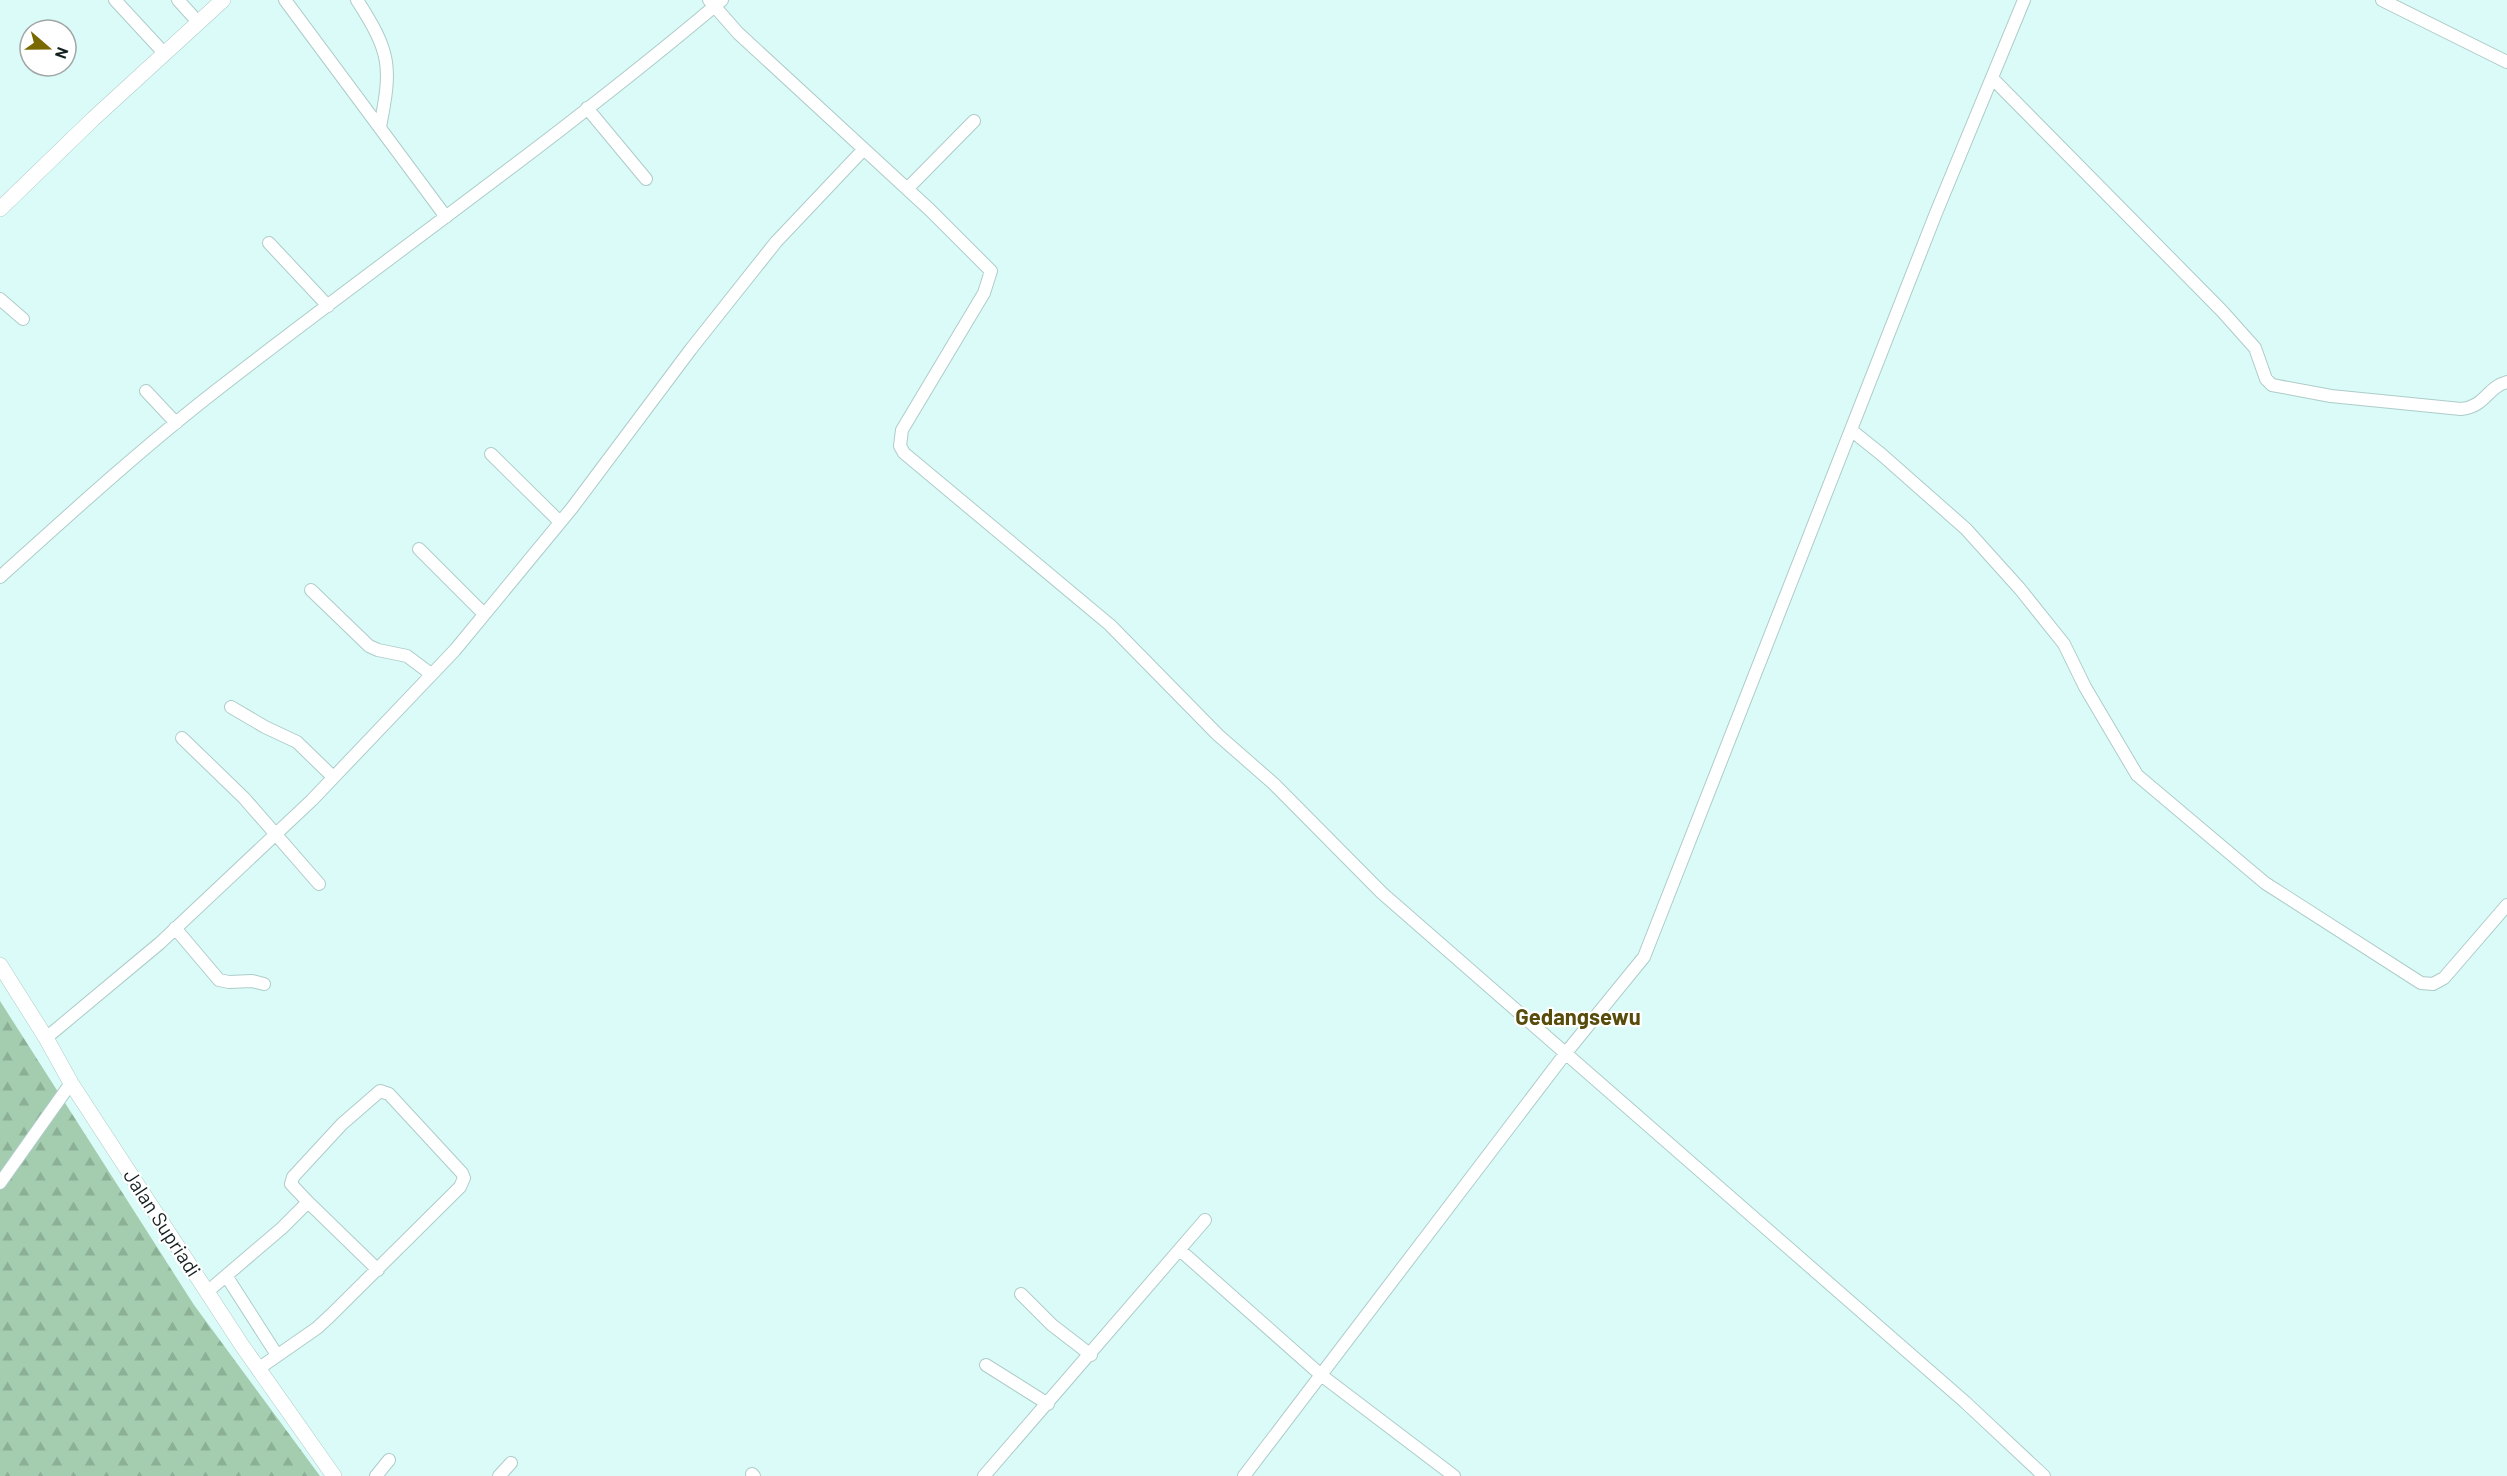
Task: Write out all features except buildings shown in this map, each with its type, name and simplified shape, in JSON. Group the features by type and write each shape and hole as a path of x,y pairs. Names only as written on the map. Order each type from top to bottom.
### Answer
{"main road":[{"path":"0,209 223,0"},
{"name":"Jalan Supriadi","path":"0,965 71,1083 207,1292 333,1476"}],"street":[{"path":"115,0 164,53"},
{"path":"178,0 198,22"},
{"path":"285,0 446,217"},
{"path":"357,0 373,24 388,59 388,87 380,127"},
{"path":"1244,1476 1565,1054 1644,957 1936,213 2024,0"},
{"path":"2382,0 2507,62"},
{"path":"0,577 90,495 217,390 586,108 715,2 738,33 907,189 991,271 984,293 902,430 900,446 904,453 1110,625 1218,735 1274,784 1382,893 1938,1379 2044,1476"},
{"path":"1992,78 2222,311 2255,348 2266,380 2272,385 2331,396 2461,409 2479,404 2500,384 2507,382"},
{"path":"586,108 646,179"},
{"path":"907,189 974,121"},
{"path":"46,1038 175,928 275,834 455,650 560,522 691,349 776,242 864,149"},
{"path":"269,243 328,306"},
{"path":"0,299 23,319"},
{"path":"146,391 176,423"},
{"path":"1851,430 1966,529 2042,616 2064,644 2085,687 2137,775 2265,883 2421,983 2433,984 2444,978 2507,905"},
{"path":"491,454 560,522"},
{"path":"419,549 484,614"},
{"path":"311,590 369,646 407,656 431,674"},
{"path":"231,707 297,742 333,777"},
{"path":"182,738 244,798 319,884"},
{"path":"175,928 219,980 229,982 243,980 264,984"},
{"path":"0,1183 71,1083"},
{"path":"258,1369 317,1328 378,1270 460,1187 464,1178 462,1173 386,1092 377,1092 342,1124 292,1177 291,1184 378,1270"},
{"path":"207,1292 227,1277 308,1202"},
{"path":"984,1476 1091,1355 1205,1220"},
{"path":"1180,1251 1321,1375 1454,1476"},
{"path":"227,1277 277,1355"},
{"path":"1021,1294 1052,1325 1091,1355"},
{"path":"986,1365 1048,1404"},
{"path":"376,1476 389,1460"},
{"path":"499,1476 511,1463"}],"green space":[{"path":"0,1001 194,1305 320,1476 0,1476"}],"district":[{"name":"Gedangsewu","path":"1578,1017"}]}
